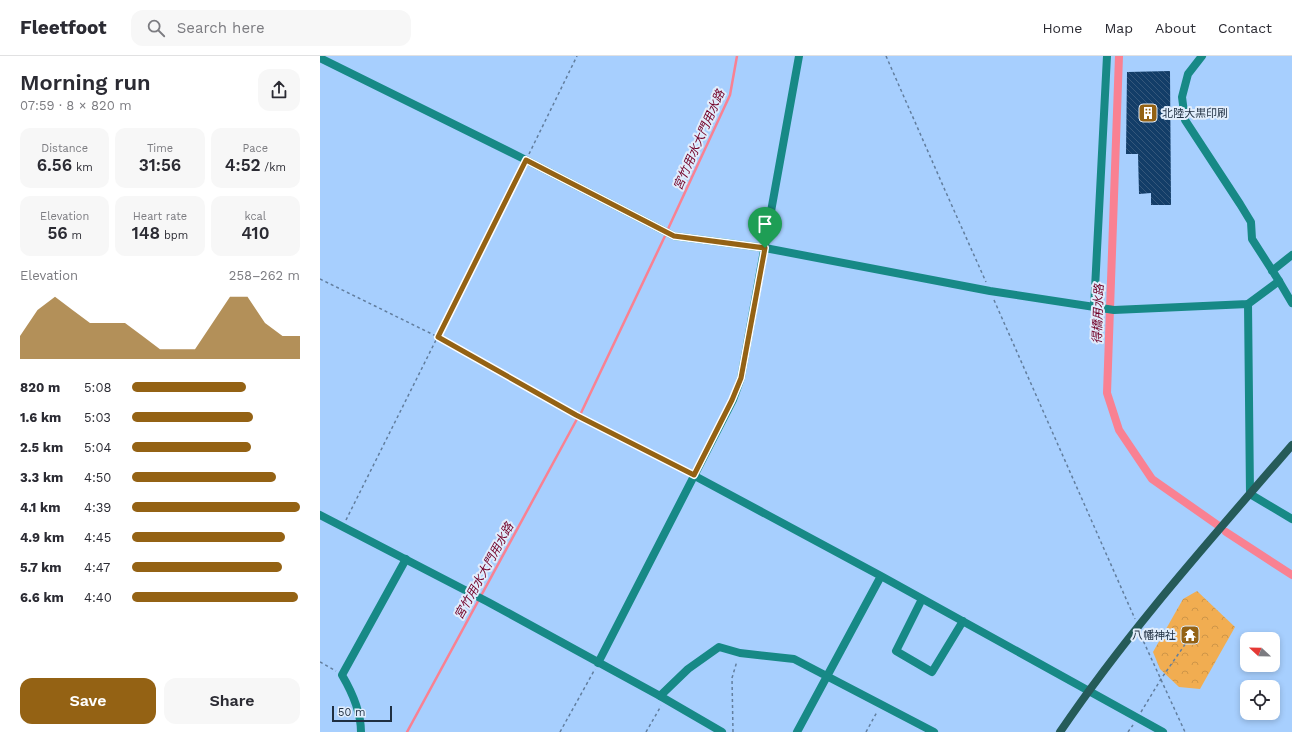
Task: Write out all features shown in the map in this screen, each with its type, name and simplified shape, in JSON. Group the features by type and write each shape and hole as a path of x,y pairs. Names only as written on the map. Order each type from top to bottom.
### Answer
{"main road":[{"path":"1060,732 1088,690 1138,626 1292,445"}],"street":[{"path":"598,662 732,400 741,378 799,56"},
{"path":"1094,308 1107,56"},
{"path":"1202,56 1188,74 1182,97 1185,120 1251,222 1252,239 1292,303"},
{"path":"320,58 526,160 674,236 765,248 990,291 1114,310 1248,304 1279,281"},
{"path":"1272,271 1292,255"},
{"path":"1248,304 1250,494 1292,519"},
{"path":"694,475 881,576 1088,690 1137,719 1163,732"},
{"path":"320,515 488,602 663,697 722,732"},
{"path":"361,732 361,724 352,691 342,675 406,559"},
{"path":"797,732 881,576"},
{"path":"922,599 896,651 932,672 963,621"},
{"path":"663,697 688,669 719,647 740,653 794,659 934,732"}],"path":[{"path":"343,528 577,56"},
{"path":"886,56 1138,626 1142,641 1185,732"},
{"path":"320,279 438,337 576,415 694,475"},
{"path":"1128,732 1161,679 1186,643"},
{"path":"733,732 732,678 740,653"},
{"path":"320,662 342,675"},
{"path":"560,732 598,662"},
{"path":"646,732 663,697"},
{"path":"866,732 881,705"}],"green space":[{"path":"1197,591 1235,627 1200,689 1179,687 1160,669 1153,652 1183,599"}],"building":[{"name":"北陸大黒印刷","path":"1170,71 1171,205 1151,205 1151,193 1139,194 1138,154 1126,154 1127,72"}],"waterway":[{"name":"宮竹用水大門用水路","path":"668,229 730,95 737,56"},
{"name":"得橋用水路","path":"1119,56 1107,393 1119,430 1152,479 1219,526"},
{"name":"宮竹用水大門用水路","path":"581,413 665,236"},
{"name":"宮竹用水大門用水路","path":"407,732 577,419"},
{"name":"得橋用水路","path":"1226,532 1292,575"}],"place":[{"name":"北陸大黒印刷","path":"1148,113"},
{"name":"八幡神社","path":"1190,635"}],"route":[{"path":"526,160 674,236 765,248 741,378 732,400 694,475 576,415 438,337 526,160"}]}
